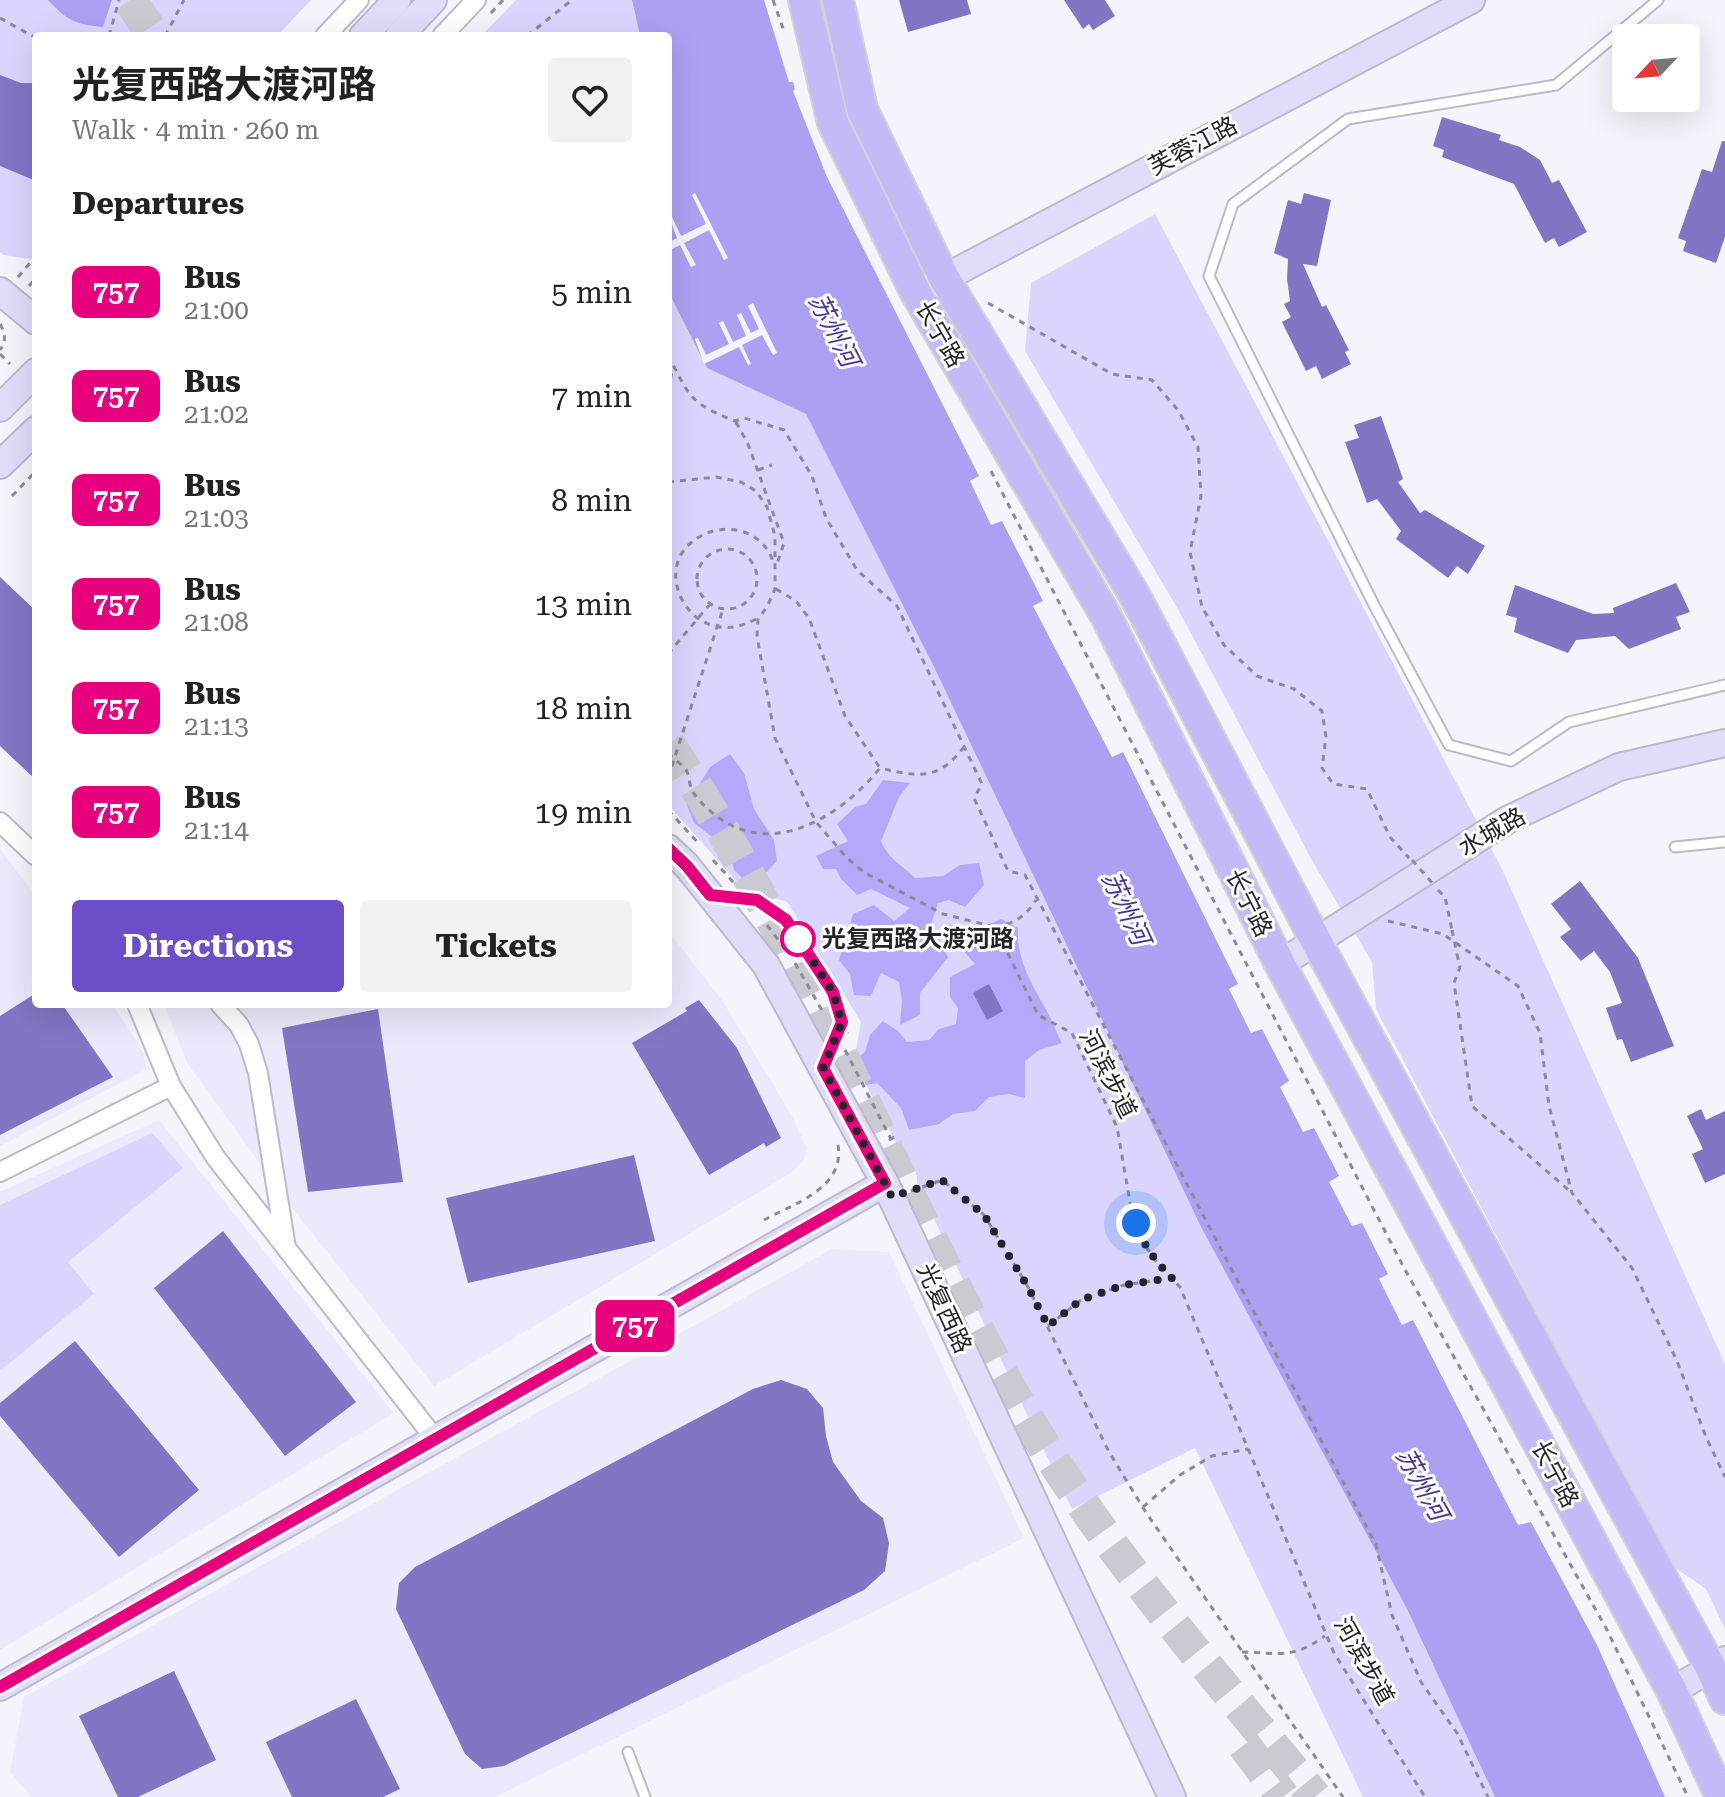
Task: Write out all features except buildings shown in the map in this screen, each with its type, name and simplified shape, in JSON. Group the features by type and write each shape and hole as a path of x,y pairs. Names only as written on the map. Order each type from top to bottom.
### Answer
{"main road":[{"name":"长宁路","path":"804,0 833,123 916,293 1106,616 1280,964 1672,1691 1721,1797"},
{"name":"长宁路","path":"838,0 862,109 944,278 1135,596 1316,941 1718,1664 1725,1699"}],"street":[{"path":"329,32 359,0"},
{"path":"367,32 397,0"},
{"path":"403,32 433,0"},
{"path":"446,32 476,0"},
{"name":"芙蓉江路","path":"916,293 1471,0"},
{"path":"2,293 32,318"},
{"path":"0,408 32,376"},
{"path":"0,465 32,434"},
{"name":"水城路","path":"1280,964 1507,820 1619,767 1725,743"},
{"path":"0,822 32,852"},
{"name":"光复西路","path":"672,852 687,866 766,965 888,1190 1172,1797"},
{"path":"139,1008 171,1086 216,1158 436,1440"},
{"path":"224,1008 239,1025 258,1073 286,1250"},
{"path":"0,1172 171,1086"},
{"path":"0,1687 436,1440 888,1190"},
{"path":"1672,1691 1718,1664"}],"lane":[{"path":"1658,0 1556,85 1348,119 1233,204 1209,276 1374,605 1449,745 1511,761 1569,722 1725,685"},
{"path":"1675,847 1725,842"},
{"path":"710,895 757,900 786,920 833,992 842,1022 823,1068"},
{"path":"628,1752 645,1797"}],"path":[{"path":"110,32 119,0"},
{"path":"167,32 184,0"},
{"path":"532,32 572,0"},
{"path":"773,0 789,43"},
{"path":"0,18 32,36"},
{"path":"2,293 32,260"},
{"path":"983,300 1112,374 1152,380 1178,410 1198,447 1201,496 1190,552 1202,607 1224,645 1257,676 1294,689 1322,711 1326,737 1322,768 1333,784 1367,789 1390,837 1445,897 1460,967 1454,983 1472,1106 1572,1193 1632,1268 1677,1361 1725,1477"},
{"path":"0,324 5,343 0,350"},
{"path":"672,370 673,365"},
{"path":"673,365 689,395 706,410 735,421 744,418 784,430 812,476 826,518 857,570 897,606 982,784 974,798 1000,855 1008,871 1025,875 1376,1545 1392,1615 1415,1669 1457,1733 1488,1797"},
{"path":"735,421 758,470 784,543 776,568"},
{"path":"985,459 1403,1266 1606,1628 1688,1797"},
{"path":"758,470 772,465"},
{"path":"12,496 32,475"},
{"path":"672,482 716,477 741,482 756,491 767,507 775,536 776,568 775,589 758,619 743,626 718,627 697,618 686,608 679,593 676,574 681,555 695,540 721,529 738,529 766,548 776,568"},
{"path":"731,549 743,553 753,563 757,576 755,590 748,601 736,608 723,609 710,604 696,582 698,568 706,557 717,550 731,549"},
{"path":"775,589 796,601 809,618 845,716 880,768 918,774 940,771 951,764 964,747"},
{"path":"672,649 710,604"},
{"path":"672,766 723,609"},
{"path":"758,619 757,636 775,738 816,822 847,858 865,873 943,914 995,927 1009,925 1028,913 1036,900"},
{"path":"672,758 686,770 692,791 708,810 751,833 776,834 816,822 855,796 880,768"},
{"path":"1358,914 1443,934 1518,986 1540,1033 1549,1106 1572,1193"},
{"name":"河滨步道","path":"995,927 1038,1015 1072,1033 1117,1127 1131,1208 1141,1239 1157,1263 1180,1287 1334,1653 1425,1797"},
{"path":"764,1220 824,1187 836,1173 840,1157 837,1137"},
{"path":"888,1190 942,1180 984,1215 1028,1287 1109,1452 1143,1507 1343,1797"},
{"path":"1048,1326 1081,1300 1124,1285 1172,1278"},
{"path":"1143,1507 1180,1475 1212,1456 1248,1449"},
{"path":"1242,1652 1286,1654 1305,1650 1327,1635"}],"shaded area":[{"path":"0,0 311,0 281,32 32,32 32,259 0,252"},
{"path":"516,0 632,0 639,32 485,32"},
{"path":"1155,214 1502,869 1725,1364 1725,1629 1706,1589 1671,1565 1376,1009 1372,962 1314,864 1179,611 1025,351 1031,283"},
{"path":"672,299 707,368 806,414 934,667 1201,1227 1407,1609 1495,1797 1363,1797 1195,1448 1072,1509 917,1183 914,1167 897,1145 854,1061 861,1022 787,902 742,888 672,809"},
{"path":"730,754 744,773 754,809 774,840 777,861 760,879 742,878 734,870 729,850 694,823 687,805 710,767"},
{"path":"883,780 910,783 899,797 881,841 892,857 915,878 943,876 960,865 979,863 984,885 965,907 949,900 938,903 931,924 948,957 920,993 920,1015 900,1025 902,1001 899,982 881,973 871,996 854,995 850,974 839,960 853,914 874,905 894,921 910,908 871,889 857,895 836,869 823,869 816,856 848,841 837,824 855,807 866,804"},
{"path":"0,849 32,891 32,1008 115,1008 144,1053 147,1069 0,1146"},
{"path":"1001,919 1018,928 1020,951 1027,972 1062,1043 1039,1050 1025,1061 1025,1098 1009,1094 989,1097 975,1111 953,1114 939,1124 909,1130 901,1108 877,1083 866,1085 854,1061 865,1052 870,1035 883,1021 907,1042 929,1040 939,1029 956,1024 958,1008 950,997 950,977 975,964 960,947 948,924 975,930"},
{"path":"672,936 722,1000 792,1116 807,1148 804,1160 791,1173 434,1386 293,1209 187,1063 166,1008 672,1008"},
{"path":"159,1120 394,1413 0,1650 0,1192"},
{"path":"152,1133 183,1168 68,1262 94,1294 0,1371 0,1205"},
{"path":"832,1249 889,1252 1024,1538 495,1797 31,1797 10,1772 24,1697"}],"water":[{"path":"48,0 112,0 103,27 72,20"},
{"name":"苏州河","path":"632,0 764,0 789,82 793,82 793,91 827,177 979,476 970,481 991,525 1002,521 1043,601 1033,606 1112,757 1123,752 1238,984 1229,989 1251,1033 1262,1029 1289,1081 1280,1087 1303,1132 1314,1128 1339,1176 1329,1182 1352,1226 1362,1223 1388,1274 1379,1279 1402,1325 1413,1320 1518,1525 1531,1522 1597,1645 1665,1797 1495,1797 1407,1609 1201,1227 934,667 806,414 707,368 672,299 672,32 639,32"}],"pier":[{"path":"695,193 728,258 724,260 709,230 684,243 696,265 691,267 680,245 672,249 672,241 677,238 672,217 681,236 706,224 692,195"},
{"path":"753,303 777,353 773,355 762,335 742,345 751,364 748,365 739,347 704,364 695,339 698,338 706,355 729,344 719,323 723,321 733,342 746,336 737,315 741,313 751,333 759,329 748,306"}],"tunnel":[{"path":"130,0 151,32"},
{"path":"672,750 766,907 935,1248 1025,1415 1126,1564 1315,1797"},
{"path":"1244,1745 1283,1797"}],"bus line":[{"name":"757","path":"0,1687 885,1183 823,1068 842,1022 833,992 786,920 757,900 710,895 672,852"}],"place":[{"name":"光复西路大渡河路","path":"798,939"}],"route":[{"path":"798,939 833,992 842,1022 823,1068 892,1197 942,1180 984,1215 1048,1326 1081,1300 1124,1285 1172,1278 1157,1263 1141,1239 1136,1223"}]}
